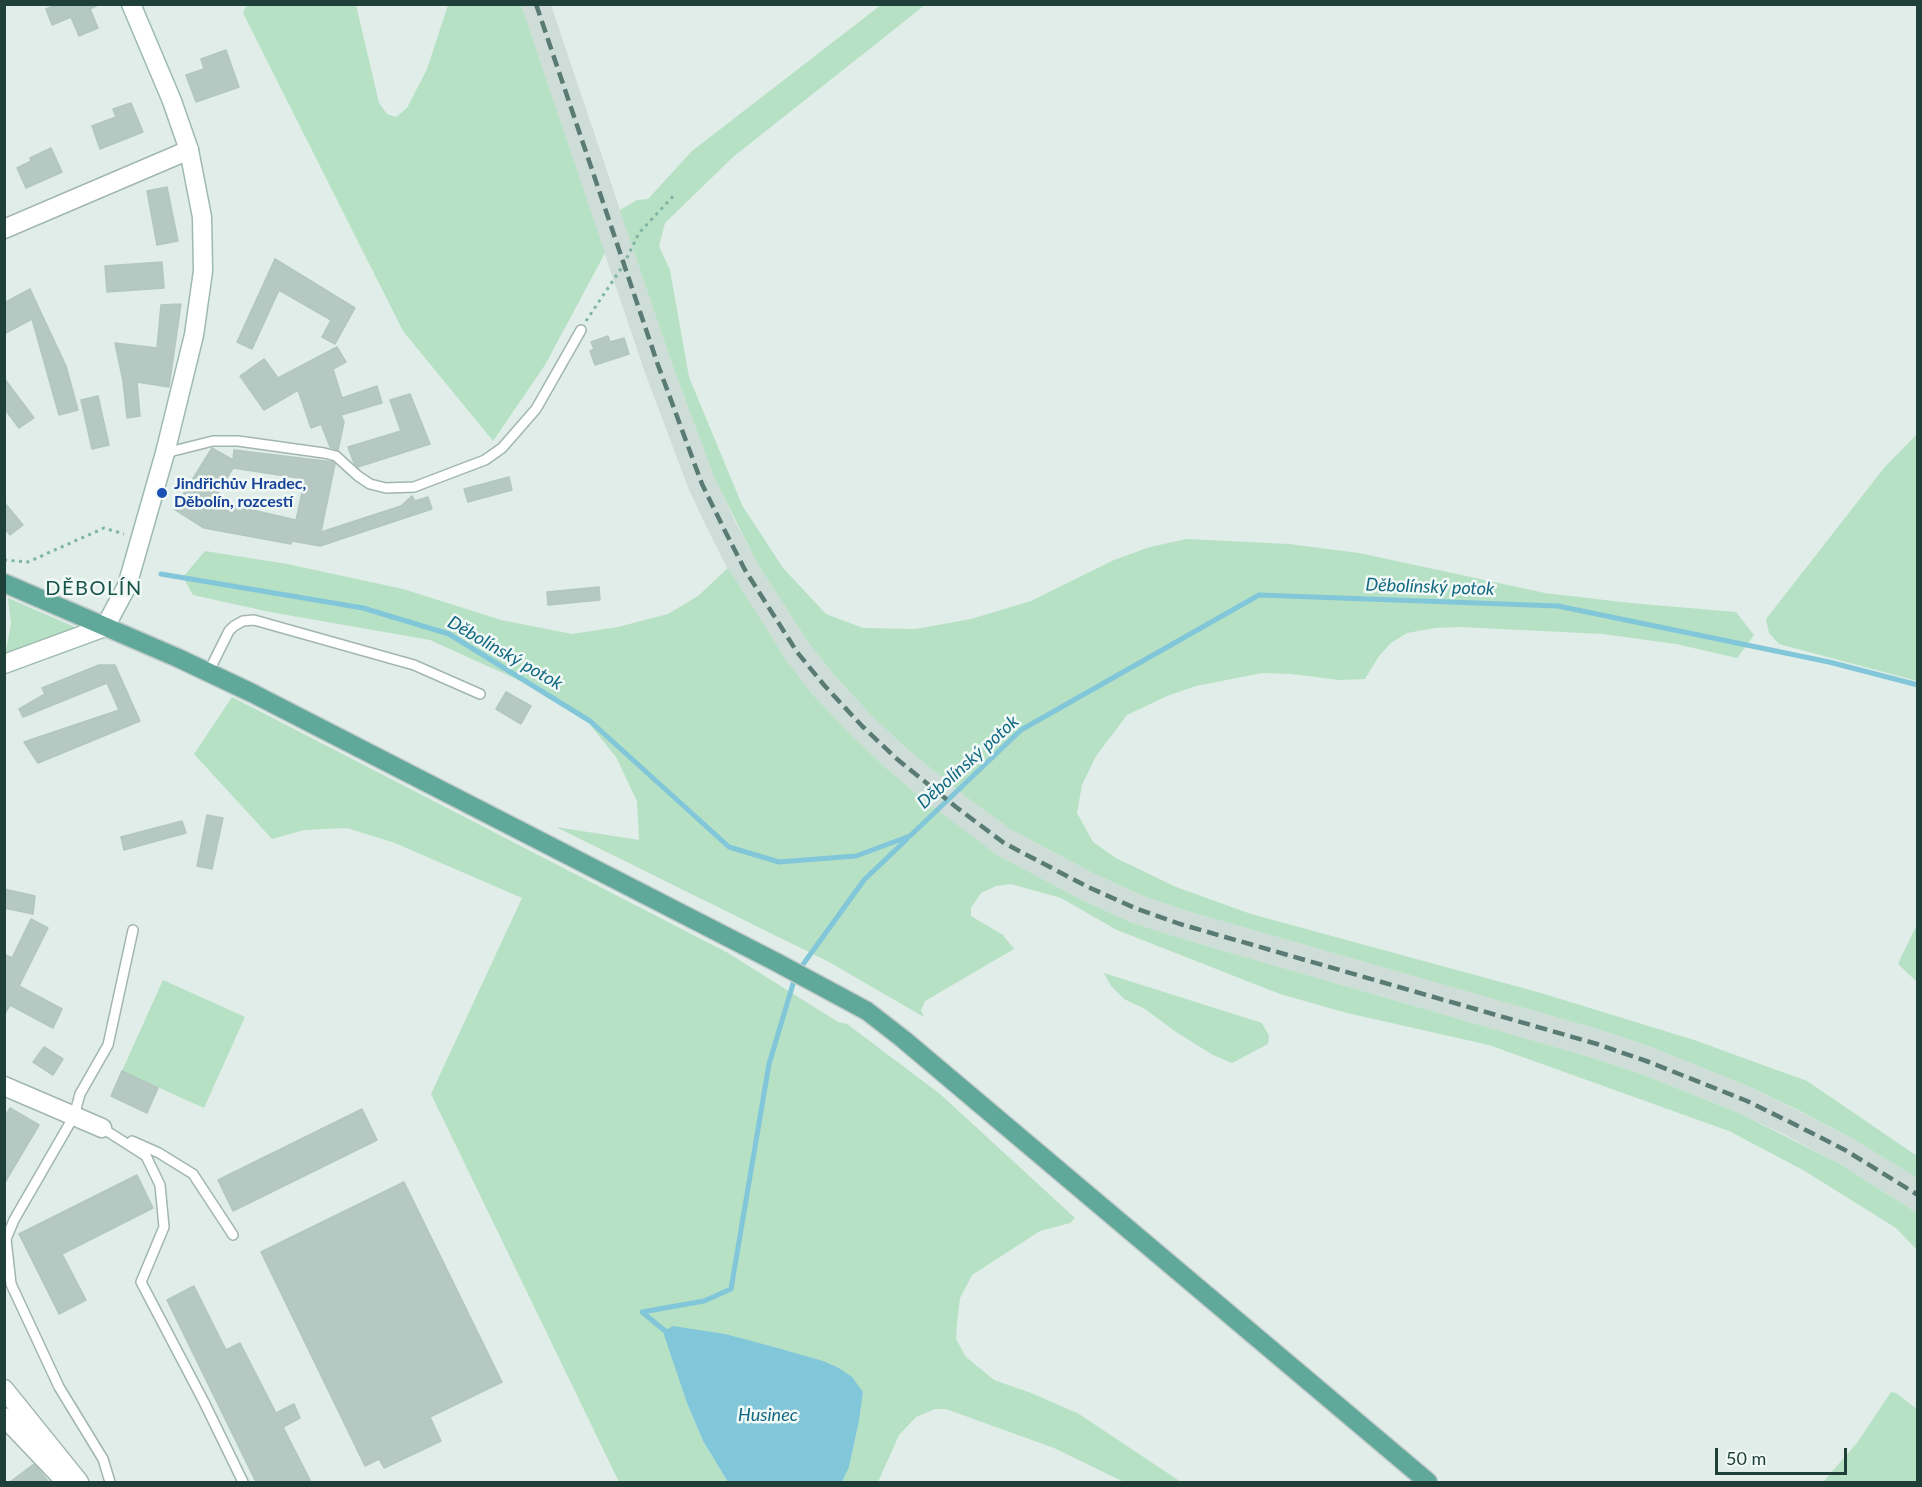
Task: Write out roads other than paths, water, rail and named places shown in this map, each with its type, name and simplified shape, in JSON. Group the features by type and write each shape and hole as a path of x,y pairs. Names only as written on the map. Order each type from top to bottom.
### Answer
{"main road":[{"path":"4,583 208,673 776,962 867,1011 1428,1482"}],"street":[{"path":"4,664 105,627 128,586 165,453 194,335 203,271 202,217 189,150 172,101 131,4"},
{"path":"7,222 189,150"},
{"path":"4,1086 102,1128"},
{"path":"4,1389 79,1482"},
{"path":"4,1417 66,1482"}],"lane":[{"path":"165,453 213,441 238,441 336,456 370,484 386,488 414,487 485,460 502,448 536,409 580,330"},
{"path":"208,673 229,631 243,621 254,620 414,665 480,694"},
{"path":"110,1482 103,1459 59,1387 11,1284 6,1239 14,1220 74,1116 80,1094 108,1045 133,930"},
{"path":"102,1128 159,1153 193,1174 233,1235"},
{"path":"102,1128 146,1156 160,1185 164,1227 141,1282 243,1482"}],"water":[{"name":"Husinec","path":"673,1326 725,1334 774,1347 823,1361 852,1377 863,1392 849,1467 842,1482 728,1482 703,1441 687,1403 664,1335 666,1330"}],"waterway":[{"name":"Děbolínský potok","path":"161,574 363,608 449,634 590,721 729,847 779,862 856,856 910,836 1021,730 1259,595 1558,606 1829,662 1918,685"},
{"path":"670,1335 642,1312 704,1301 731,1289 769,1064 796,974 864,880 907,839"}],"railway":[{"path":"536,4 658,365 702,484 745,570 797,652 862,726 897,759 1004,843 1088,887 1135,908 1180,924 1597,1044 1649,1062 1747,1101 1794,1124 1845,1150 1918,1195"}],"place":[{"name":"Jindřichův Hradec, Děbolín, rozcestí","path":"162,493"}],"district":[{"name":"DĚBOLÍN","path":"94,589"}]}
